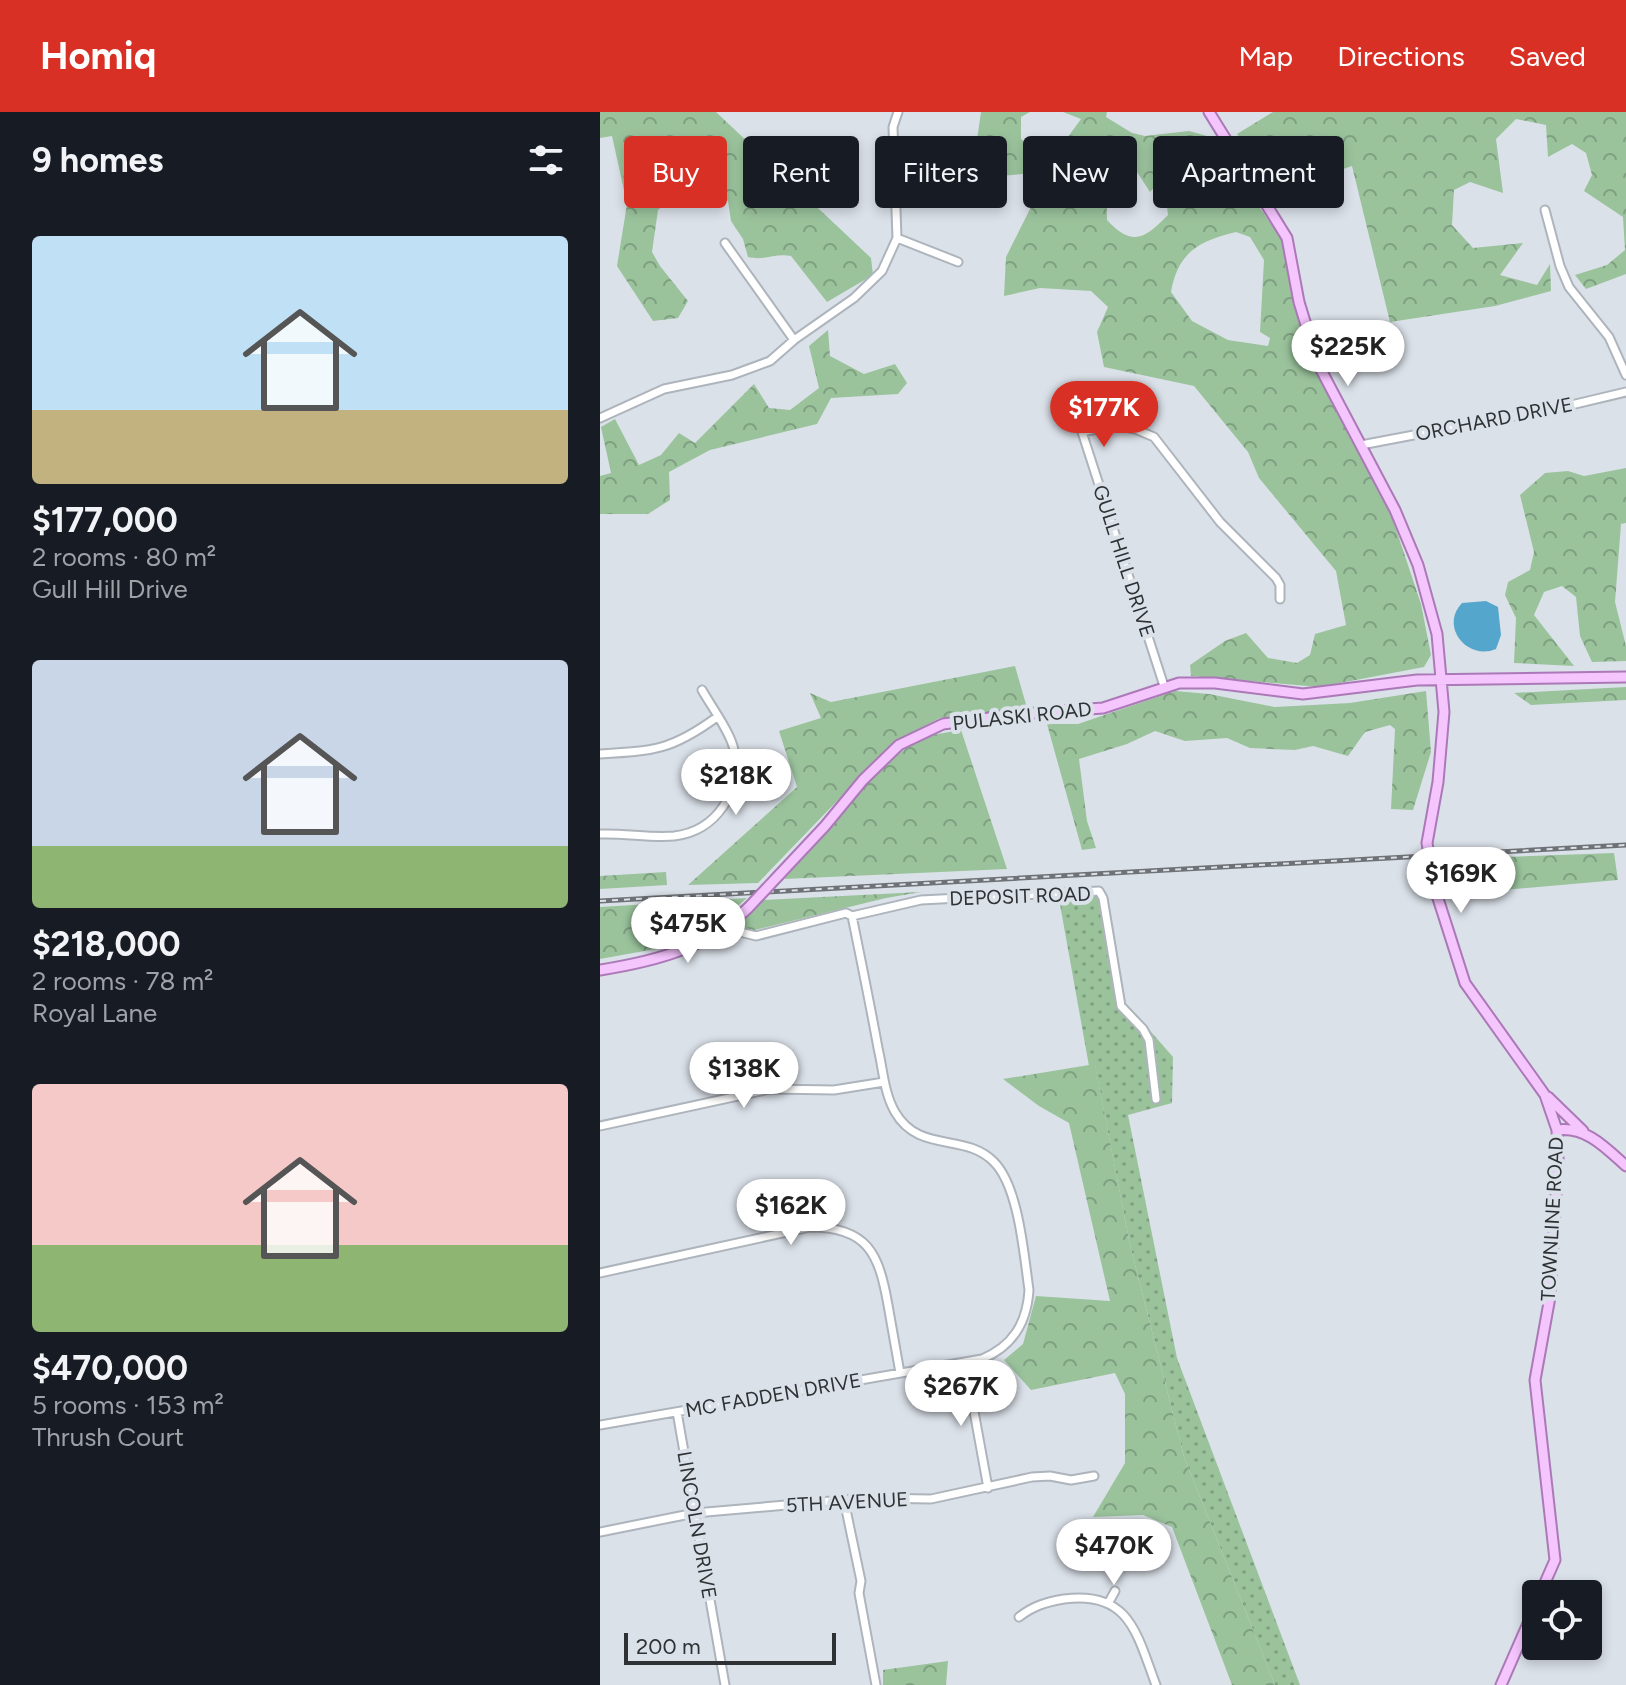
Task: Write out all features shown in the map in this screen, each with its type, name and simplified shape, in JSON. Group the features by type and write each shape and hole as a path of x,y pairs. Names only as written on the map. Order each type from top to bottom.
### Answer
{"main road":[{"name":"TOWNLINE ROAD","path":"1209,112 1287,238 1299,302 1318,364 1395,510 1418,565 1437,634 1444,712 1438,782 1427,843 1435,890 1465,983 1545,1095 1557,1130 1557,1189 1550,1297 1535,1380 1555,1560 1546,1580"},
{"name":"PULASKI ROAD","path":"600,970 669,954 700,943 732,923 899,745 943,724 1103,708 1179,683 1215,683 1303,694 1403,681 1626,677"},
{"path":"1545,1095 1626,1166"},
{"path":"1557,1130 1572,1129 1586,1134"},
{"path":"1501,1685 1522,1637"}],"street":[{"path":"600,418 664,389 722,378 770,361 854,298 882,271 897,238 893,127 898,112"},
{"path":"1545,210 1569,287 1609,337 1626,375"},
{"path":"897,238 958,262"},
{"path":"725,243 794,340"},
{"name":"ORCHARD DRIVE","path":"1361,445 1626,392"},
{"name":"GULL HILL DRIVE","path":"1164,686 1082,432 1116,425 1154,437 1220,522 1276,578 1280,585 1280,599"},
{"path":"600,834 677,835 711,821 726,805 733,785 734,747 702,690"},
{"path":"600,754 664,748 683,740 717,717"},
{"name":"DEPOSIT ROAD","path":"732,923 740,932 756,936 846,913 852,916 921,900 1099,891 1103,898 1121,1006 1149,1040 1156,1099"},
{"name":"MC FADDEN DRIVE","path":"600,1425 982,1359 1012,1341 1028,1307 1026,1270 1009,1187 995,1162 981,1152 967,1145 924,1138 910,1130 895,1112 884,1082 852,916"},
{"path":"600,1126 770,1089 834,1090 884,1082"},
{"path":"600,1273 810,1227 838,1229 862,1242 878,1262 900,1373"},
{"path":"965,1362 988,1488"},
{"name":"LINCOLN DRIVE","path":"677,1412 725,1685"},
{"name":"5TH AVENUE","path":"600,1532 695,1513 844,1500 931,1499 1032,1477 1071,1480 1094,1476"},
{"path":"844,1500 861,1581 859,1593 876,1685"},
{"path":"1109,1602 1115,1591"},
{"path":"1019,1617 1033,1606 1058,1600 1077,1597 1109,1602 1130,1622 1156,1685"}],"green space":[{"path":"600,112 716,112 743,137 743,208 818,208 871,258 873,275 827,302 791,256 748,257 743,239 731,221 727,200 727,136 624,136 624,190 612,136 600,138"},
{"path":"981,112 1030,112 1021,117 1023,174 1007,175 1007,136 978,136"},
{"path":"1063,112 1107,112 1106,117 1132,133 1145,136 1189,131 1207,136 1153,136 1153,189 1150,192 1137,172 1137,136 1069,136 1081,119"},
{"path":"1273,112 1626,112 1626,274 1586,289 1575,275 1607,265 1625,250 1623,217 1584,191 1592,175 1586,153 1572,144 1548,157 1546,125 1516,119 1496,139 1503,193 1470,182 1454,190 1452,225 1473,248 1523,243 1500,275 1537,285 1550,264 1551,291 1495,306 1390,322 1352,166 1344,169 1344,136 1237,134"},
{"path":"626,208 660,208 652,252 688,301 678,318 653,321 617,266"},
{"path":"1030,208 1107,208 1107,220 1116,229 1139,237 1168,215 1167,208 1260,208 1284,243 1310,351 1390,511 1421,604 1431,655 1424,667 1319,687 1191,676 1190,665 1225,641 1246,633 1268,658 1297,663 1310,655 1315,634 1346,625 1336,571 1259,478 1248,452 1194,386 1104,367 1097,332 1108,307 1091,291 1040,288 1004,296 1006,257","holes":["1236,232 1250,237 1264,260 1260,332 1270,338 1268,346 1228,340 1192,321 1171,292 1179,267 1192,250"]},
{"path":"828,330 830,356 864,374 895,364 907,383 898,394 831,398 817,424 710,450 669,472 670,500 648,514 600,514 600,476 611,473 601,427 615,419 639,465 661,455 679,433 695,443 754,384 769,408 790,410 819,388 809,346"},
{"path":"1626,468 1626,523 1621,524 1615,602 1626,646 1626,661 1592,662 1580,636 1576,597 1562,586 1544,592 1534,615 1574,666 1514,663 1516,618 1505,595 1508,582 1530,570 1534,552 1520,495 1545,473 1568,471 1584,476"},
{"path":"1015,666 1027,708 940,718 894,742 758,883 688,885 797,787 779,731 821,718 810,693 831,702"},
{"path":"1626,687 1626,700 1531,705 1514,693"},
{"path":"1175,691 1209,694 1275,707 1350,703 1426,691 1431,752 1413,810 1391,809 1395,729 1390,725 1365,732 1348,756 1313,746 1295,750 1250,748 1227,738 1185,741 1155,731 1127,744 1079,759 1087,821 1096,848 1082,850 1047,724 1078,724"},
{"path":"961,730 1007,869 784,879 852,798 892,759 930,736"},
{"path":"1614,853 1618,880 1482,892 1480,858"},
{"path":"666,872 667,885 600,889 600,876"},
{"path":"921,892 734,935 732,929 763,900"},
{"path":"1106,894 1125,1002 1173,1057 1172,1103 1128,1115 1177,1358 1300,1685 1275,1685 1184,1457 1130,1245 1095,1065 1089,1066 1059,899"},
{"path":"747,898 706,933 672,946 600,959 600,907"},
{"path":"1095,1064 1130,1245 1184,1457 1275,1685 1232,1685 1172,1527 1143,1515 1093,1517 1125,1463 1125,1394 1115,1373 1031,1390 1004,1360 1023,1344 1036,1296 1110,1301 1069,1123 1039,1106 1003,1079"},
{"path":"948,1661 946,1685 883,1685 883,1670"}],"water":[{"path":"1486,601 1498,607 1501,635 1496,649 1476,650 1460,640 1455,631 1456,612 1462,603"}],"railway":[{"path":"600,901 1626,845"}]}
